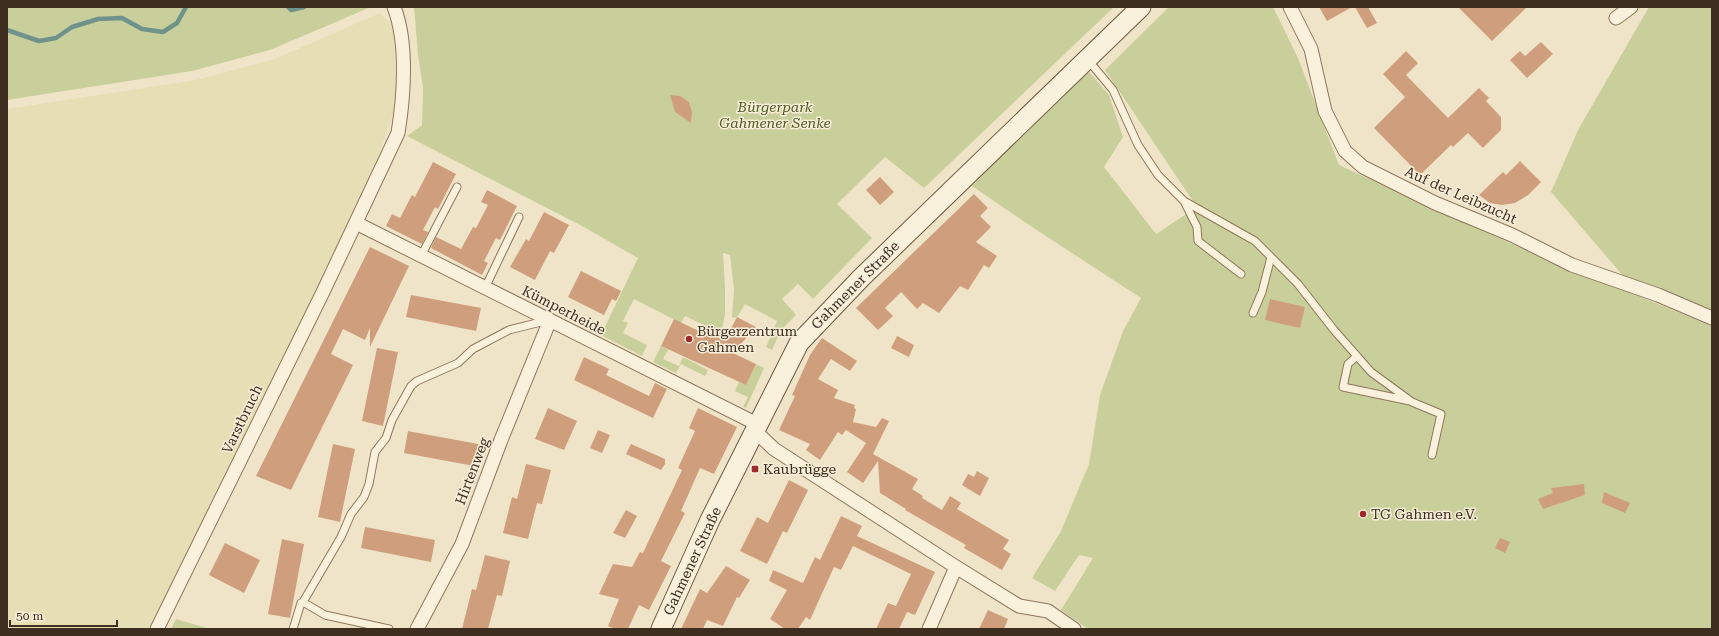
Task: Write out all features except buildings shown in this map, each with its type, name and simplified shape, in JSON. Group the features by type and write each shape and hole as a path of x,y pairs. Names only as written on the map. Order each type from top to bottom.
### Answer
{"main road":[{"name":"Gahmener Straße","path":"661,629 710,520 799,343 861,278 1088,60 1141,7"}],"street":[{"name":"Varstbruch","path":"157,629 356,224 398,133 403,78 401,37 394,7"},
{"name":"Auf der Leibzucht","path":"1290,7 1310,49 1325,111 1345,151 1362,167 1435,203 1512,236 1572,265 1658,295 1712,318"},
{"path":"1616,18 1630,7"},
{"name":"Kümperheide","path":"356,224 550,320 756,427"},
{"name":"Hirtenweg","path":"417,629 462,544 501,440 550,320"},
{"path":"756,427 774,449 956,567 1019,606 1048,611 1074,629"},
{"path":"928,629 956,567"}],"lane":[{"path":"1088,60 1113,90 1138,145 1158,174 1184,201 1255,241 1298,284 1334,330 1371,372 1412,402"},
{"path":"421,256 457,187"},
{"path":"1184,201 1197,227 1198,241 1241,274"},
{"path":"485,288 519,217"},
{"path":"1253,313 1262,292 1271,257"},
{"path":"293,629 301,603 304,602 341,537 351,514 364,497 375,452 386,438 392,420 411,386 417,381 458,363 473,349 508,330 550,320"},
{"path":"1357,356 1348,364 1343,387 1412,402 1441,414 1432,455"},
{"path":"304,602 325,615 389,629"}],"shaded area":[{"path":"380,13 394,28 396,105 356,223 158,629 7,629 7,109 196,80 275,59"}],"green space":[{"path":"7,7 371,7 270,50 192,71 7,100"},
{"name":"Bürgerpark Gahmener Senke","path":"414,7 1114,7 924,188 885,157 837,204 872,238 813,299 798,284 782,299 796,315 781,330 772,350 766,347 777,321 745,304 737,317 732,317 734,290 730,255 723,253 725,315 721,333 685,316 681,323 634,299 623,321 628,323 623,333 647,345 642,356 601,335 638,258 582,226 407,136 422,125 423,88 418,55"},
{"path":"1169,7 1273,7 1298,58 1339,165 1525,250 1712,326 1712,629 1088,629 1061,610 1093,558 1079,555 1055,591 1032,578 1061,531 1089,464 1100,395 1123,331 1141,298 972,186 1050,106 1089,72 1109,95 1123,137 1104,167 1156,234 1197,207 1105,70"},
{"path":"1649,7 1712,7 1712,313 1625,278 1551,192 1578,130"},
{"path":"661,346 668,350 663,359 679,366 683,357 708,370 705,376 681,364 676,373 653,362"},
{"path":"756,364 764,368 746,408 743,407 748,397 735,391 739,382 746,385"},
{"path":"176,619 210,629 171,629"}],"waterway":[{"path":"7,30 39,41 56,38 72,27 98,19 122,18 142,29 163,32 177,23 186,7"},
{"path":"288,7 291,10 304,7"}],"place":[{"name":"Bürgerzentrum Gahmen","path":"689,339"},
{"name":"Kaubrügge","path":"755,469"},
{"name":"TG Gahmen e.V.","path":"1363,514"}]}
